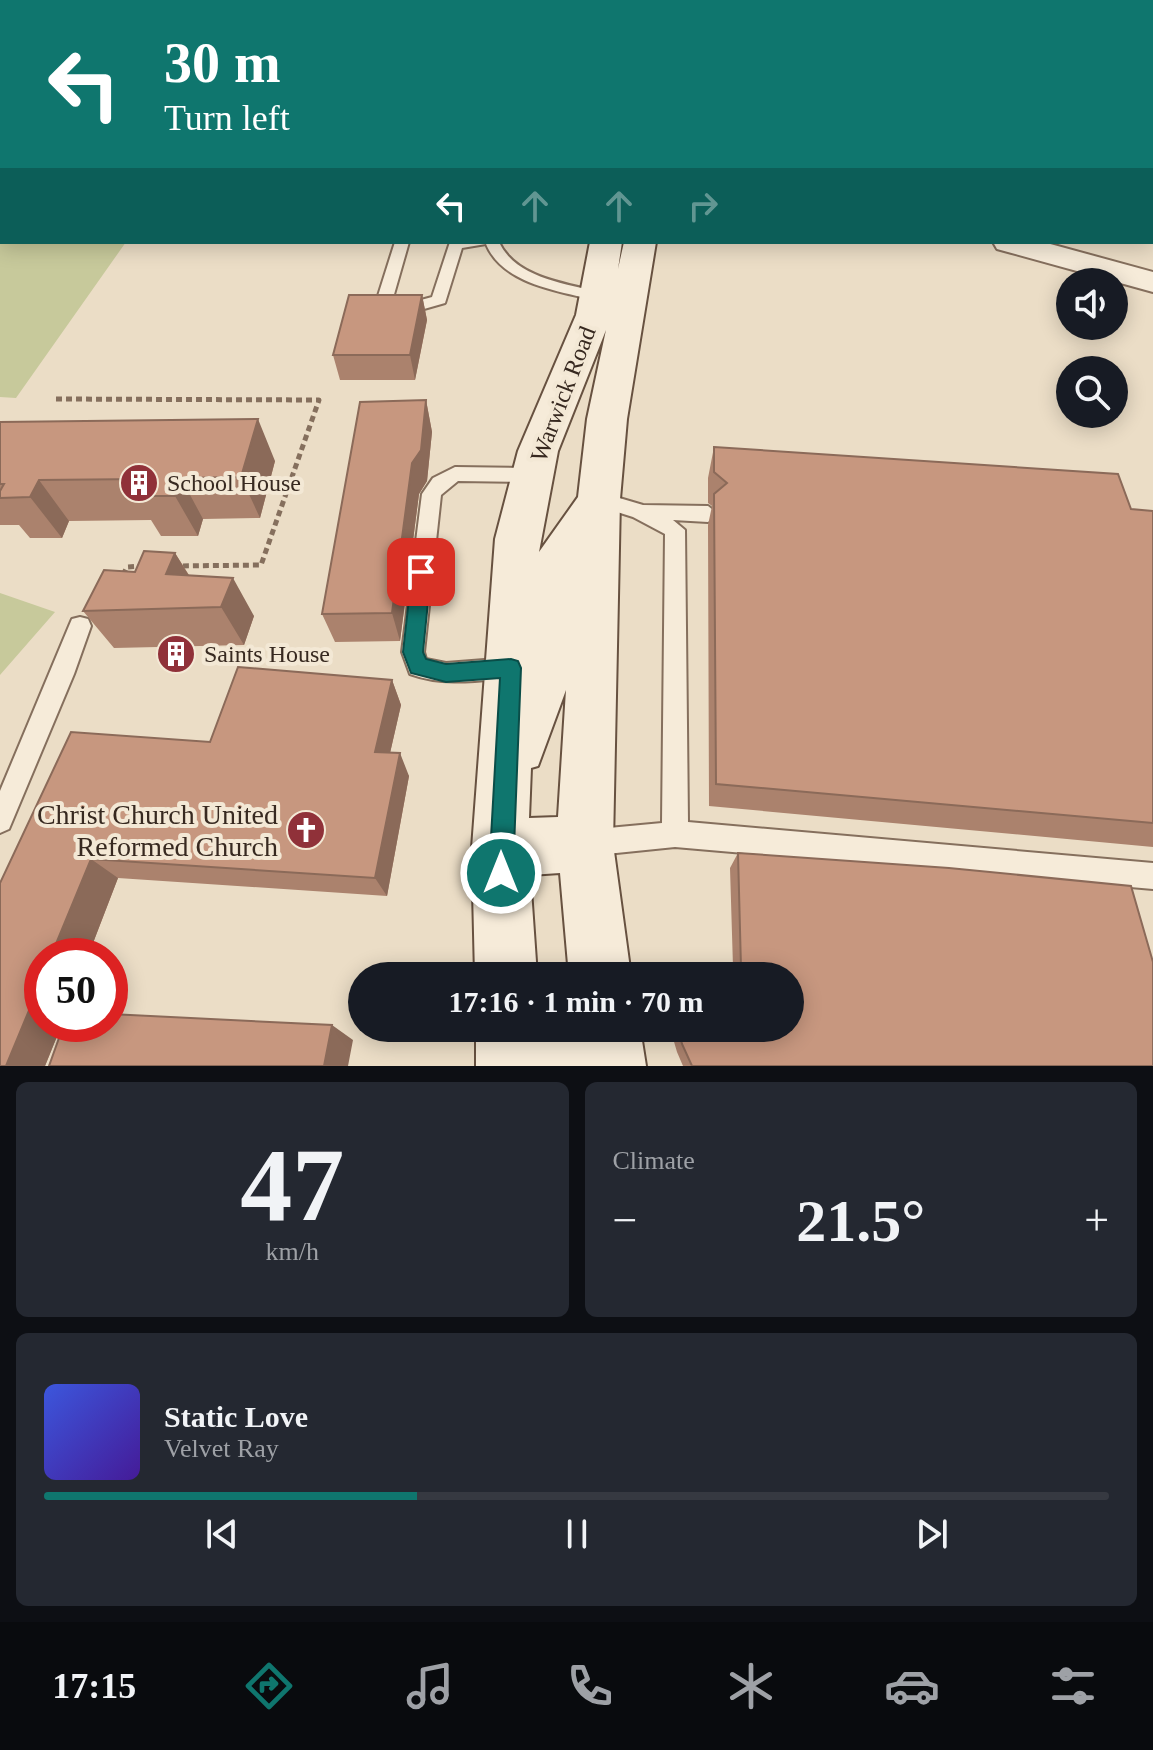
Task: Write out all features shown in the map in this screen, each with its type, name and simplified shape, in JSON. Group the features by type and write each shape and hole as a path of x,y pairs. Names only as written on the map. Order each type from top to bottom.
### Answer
{"main road":[{"name":"Warwick Road","path":"505,962 500,848 517,539 538,451 583,344 598,296 606,244"},
{"name":"Warwick Road","path":"594,962 585,844 619,505 607,419 640,244"},
{"path":"505,784 543,685 554,566 619,505"},
{"path":"500,848 585,844"},
{"path":"508,1042 509,1066"},
{"path":"571,1042 572,1066"},
{"path":"610,1042 613,1066"}],"street":[{"path":"1015,244 1153,282"}],"lane":[{"path":"401,244 385,299 396,312 439,300 456,244"},
{"path":"492,244 520,274 598,296"},
{"path":"511,668 446,673 418,667 413,652 432,494 440,483 455,474 532,475"},
{"path":"619,505 708,514"},
{"path":"619,505 675,530 675,834"},
{"path":"0,820 63,674 80,626"},
{"path":"585,844 675,834 1153,876"}],"path":[{"path":"56,399 319,400 261,565 172,566"},
{"path":"121,580 127,567 157,566"}],"green space":[{"path":"0,244 125,244 16,398 0,397"},
{"path":"0,593 55,612 0,675"}],"building":[{"path":"349,295 422,295 410,355 333,355"},
{"path":"426,400 421,450 412,463 392,613 322,614 360,402"},
{"path":"258,419 241,477 181,478 175,496 136,496 143,479 39,480 30,497 0,498 4,484 0,484 0,422"},
{"path":"714,447 1118,474 1131,509 1153,511 1153,823 716,784 714,494 727,483 714,472"},
{"path":"144,551 175,553 166,574 233,578 221,607 83,611 104,570 135,572"},
{"path":"238,667 392,680 375,752 400,753 375,878 91,859 58,938 24,938 24,1022 6,1066 0,1066 0,883 71,732 210,742"},
{"path":"738,853 949,868 1131,886 1153,962 1153,1066 692,1066 682,1042 804,1042 804,962 741,962"},
{"path":"128,1015 332,1025 324,1066 49,1066 58,1042 128,1042"}],"place":[{"name":"School House","path":"139,483"},
{"name":"Saints House","path":"176,654"},
{"name":"Christ Church United Reformed Church","path":"306,830"}],"route":[{"path":"421,572 413,652 418,667 446,673 511,668 501,873"}]}
